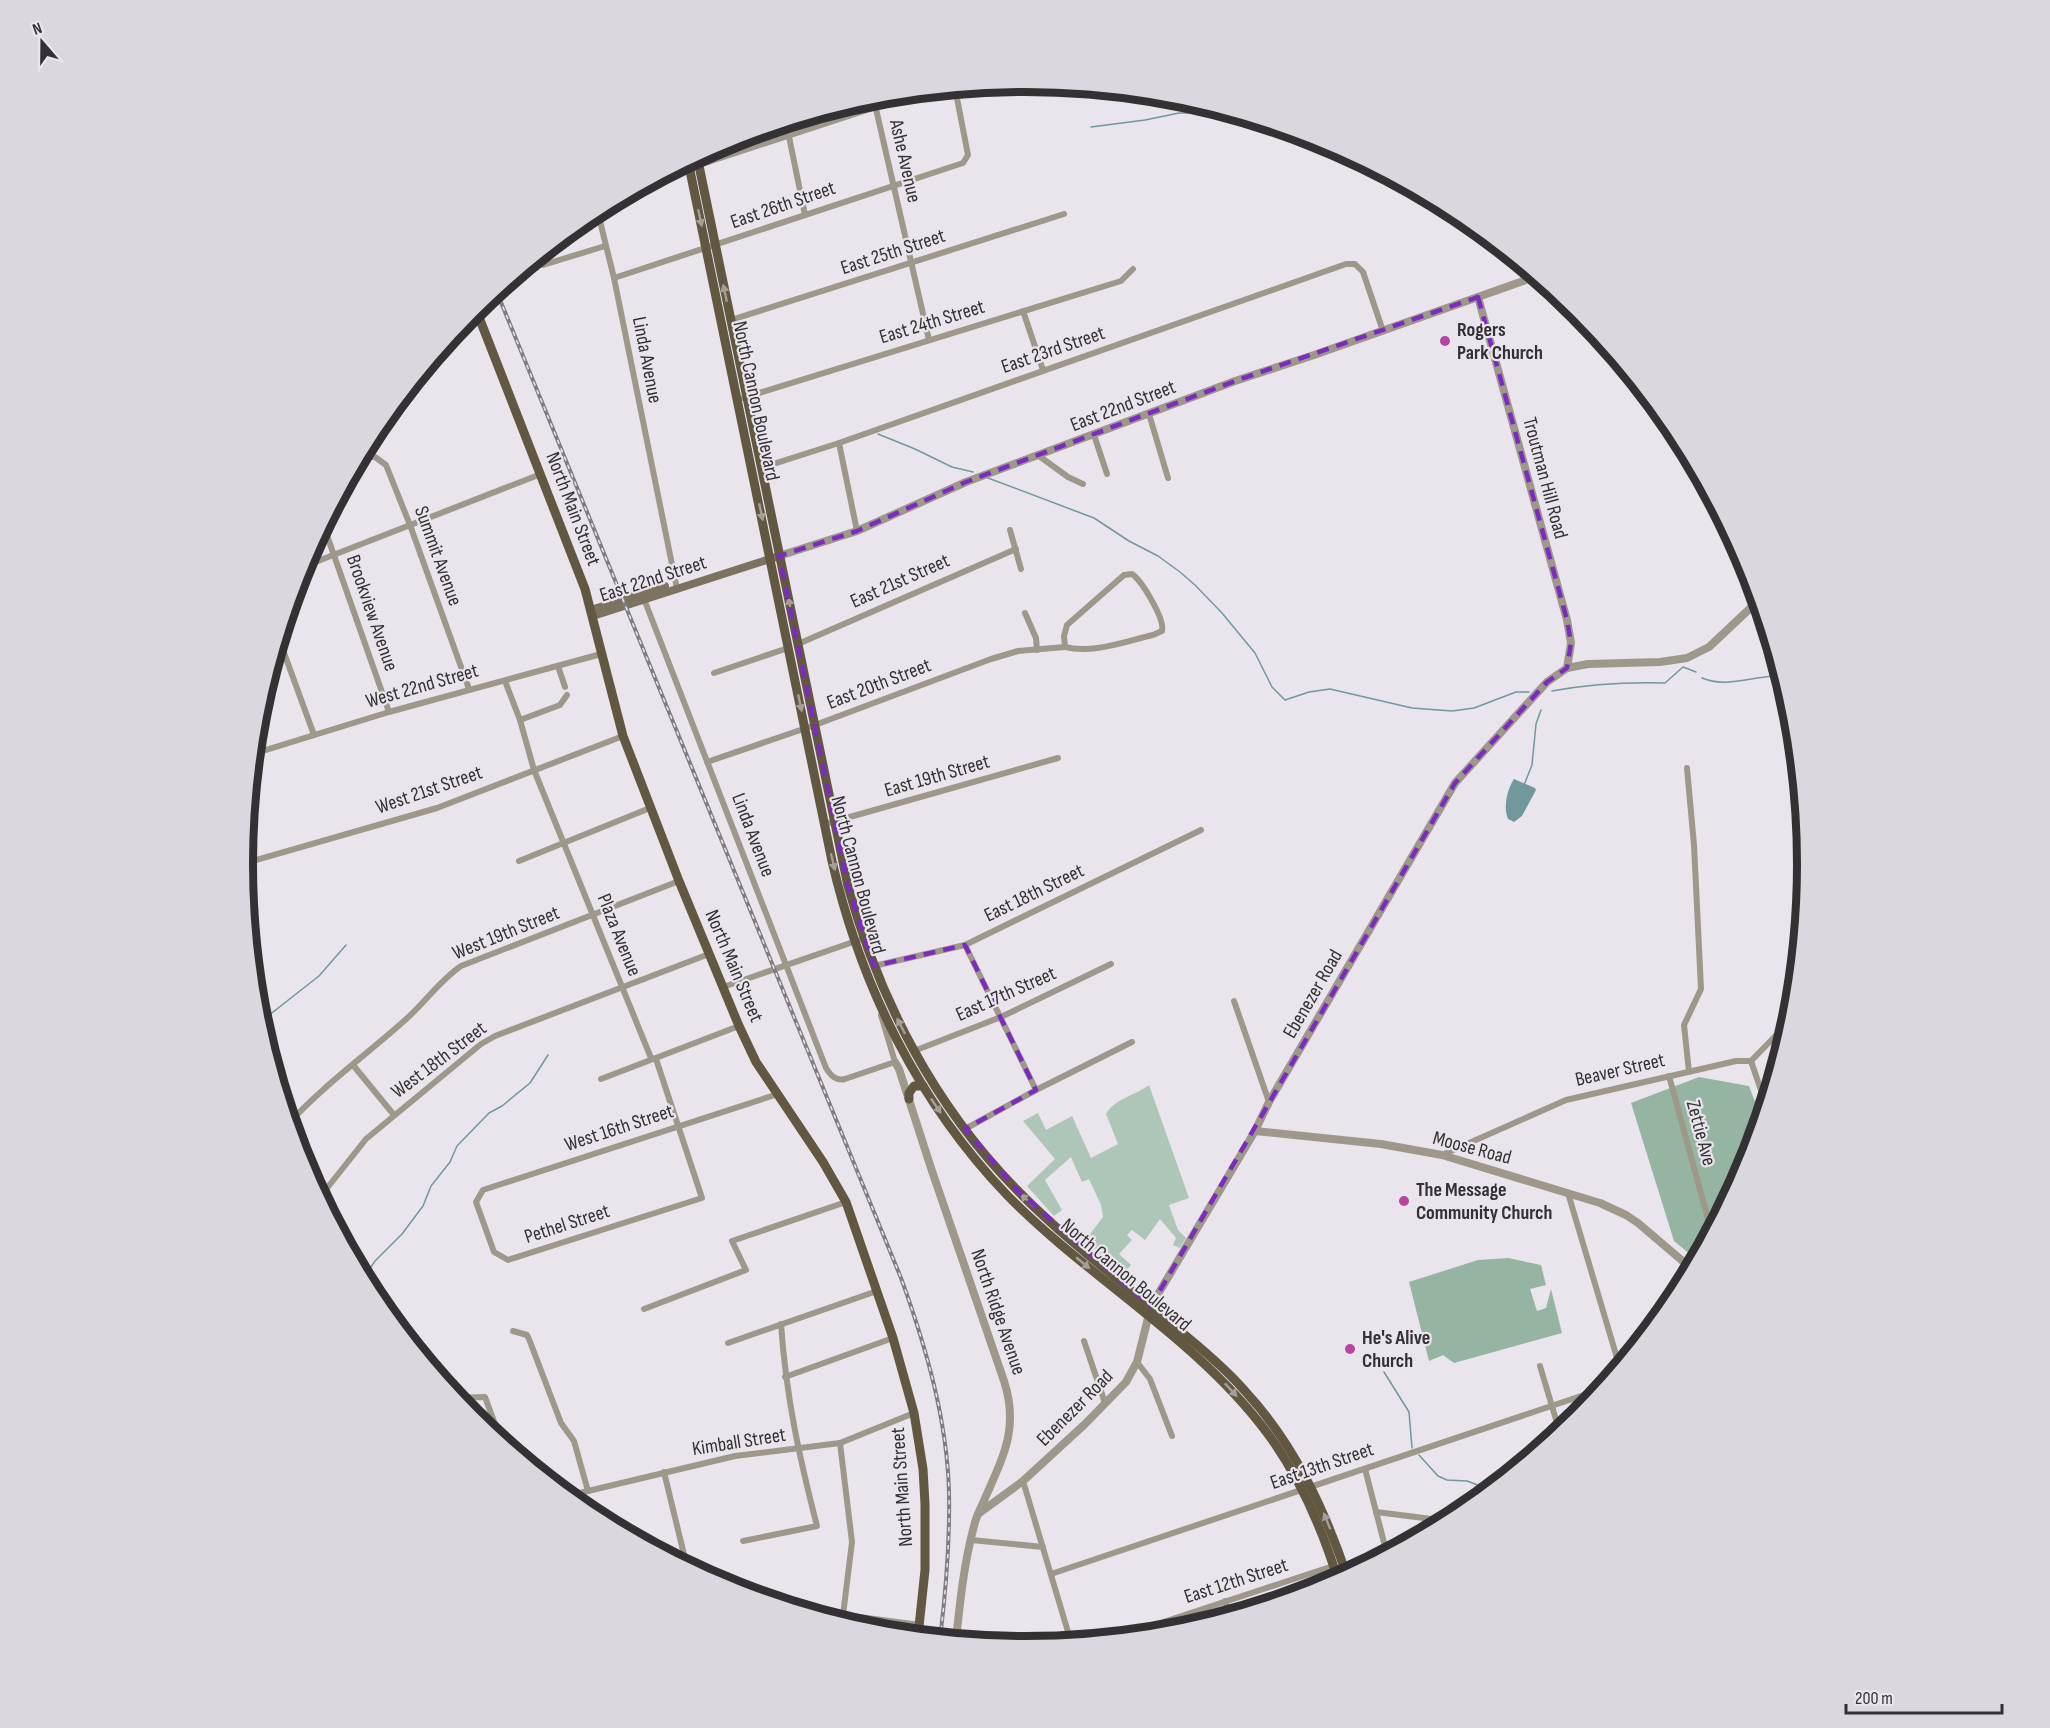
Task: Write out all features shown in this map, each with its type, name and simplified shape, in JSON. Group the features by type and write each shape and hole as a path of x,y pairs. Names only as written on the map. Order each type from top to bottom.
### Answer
{"main road":[{"name":"North Cannon Boulevard","path":"699,164 737,399 798,644 810,727 830,823 864,938 888,1001 914,1051 965,1130 1018,1191 1053,1224 1220,1365 1247,1392 1277,1430 1312,1487 1344,1568"},
{"name":"North Cannon Boulevard","path":"690,168 731,320 761,468 788,648 810,727"},
{"name":"North Main Street","path":"479,318 572,553 592,613 623,736 679,881 756,1062 823,1162 846,1202 893,1338 914,1413 923,1469 926,1504 925,1570 919,1629"},
{"name":"East 22nd Street","path":"592,613 775,557"},
{"name":"East 22nd Street","path":"592,613 645,599 676,586"},
{"name":"North Cannon Boulevard","path":"830,823 837,881 854,941 877,999 900,1047 923,1086 961,1141 1007,1194 1044,1230 1212,1371 1240,1400 1274,1443 1302,1491 1322,1533 1335,1572"},
{"path":"909,1099 909,1093 914,1086 923,1086"}],"street":[{"name":"East 26th Street","path":"614,278 963,163 968,155 956,95"},
{"path":"720,154 788,136 875,106"},
{"name":"Ashe Avenue","path":"875,106 928,340"},
{"path":"787,129 805,214"},
{"name":"East 25th Street","path":"731,320 1064,214"},
{"name":"Linda Avenue","path":"599,220 614,278 676,586"},
{"path":"542,261 543,265 605,246"},
{"name":"East 23rd Street","path":"761,468 839,443 1346,264 1355,264 1363,272 1383,331"},
{"name":"East 24th Street","path":"737,399 1121,281 1134,269"},
{"name":"East 22nd Street","path":"775,557 857,531 966,482 1254,374 1529,279"},
{"name":"Troutman Hill Road","path":"1478,297 1567,620 1571,643 1566,668"},
{"path":"1023,311 1043,370"},
{"path":"475,323 480,321"},
{"path":"1149,414 1168,478"},
{"path":"1094,435 1107,474"},
{"path":"839,443 857,531"},
{"path":"1039,456 1068,477 1083,484"},
{"name":"Summit Avenue","path":"369,457 375,457 386,465 469,689"},
{"path":"313,563 541,474"},
{"path":"1010,530 1021,570"},
{"name":"Brookview Avenue","path":"327,534 389,712"},
{"name":"East 21st Street","path":"798,644 1016,549"},
{"name":"East 20th Street","path":"707,762 1018,651 1065,647 1094,648 1154,635 1162,631 1163,627 1138,579 1131,574 1124,575 1067,625 1064,636 1065,647"},
{"name":"Linda Avenue","path":"645,599 826,1068 837,1080 895,1062"},
{"path":"1566,668 1588,664 1660,662 1688,658 1709,647 1753,606"},
{"path":"1025,613 1036,638 1037,650"},
{"path":"714,673 788,648"},
{"path":"283,650 314,735"},
{"name":"West 22nd Street","path":"261,752 469,689 601,654"},
{"path":"558,666 565,687"},
{"name":"Ebenezer Road","path":"978,1514 1023,1481 1126,1382 1137,1362 1151,1306 1255,1131 1269,1102 1455,783 1547,682 1566,668"},
{"name":"Plaza Avenue","path":"505,681 520,720 534,770 563,843 651,1058 656,1059 702,1198"},
{"path":"520,720 560,705 567,695"},
{"name":"West 21st Street","path":"253,861 437,808 623,736"},
{"name":"East 19th Street","path":"830,823 1058,758"},
{"name":"Beaver Street","path":"1442,1155 1566,1100 1689,1072 1684,1025 1701,989 1699,917 1687,768"},
{"path":"519,861 650,808"},
{"name":"East 18th Street","path":"874,966 965,945 1201,830"},
{"name":"West 19th Street","path":"295,1117 326,1087 405,1021 448,975 461,966 679,881"},
{"path":"723,987 864,938"},
{"path":"965,945 1036,1090"},
{"name":"West 18th Street","path":"325,1191 366,1139 481,1044 495,1036 709,954"},
{"name":"East 17th Street","path":"914,1051 1000,1017 1111,964"},
{"name":"North Ridge Avenue","path":"877,999 895,1062 900,1069 1009,1397 1011,1412 1009,1436 978,1514 971,1540 957,1633"},
{"path":"1234,1001 1269,1102"},
{"path":"601,1079 739,1026"},
{"path":"1689,1072 1736,1061 1751,1061 1779,1033"},
{"path":"965,1130 1036,1090 1132,1042"},
{"path":"1751,1061 1762,1094"},
{"path":"353,1065 394,1115"},
{"name":"Zettie Ave","path":"1669,1076 1708,1224"},
{"name":"West 16th Street","path":"476,1202 483,1190 778,1094"},
{"name":"Moose Road","path":"1255,1131 1381,1144 1442,1155 1568,1193 1600,1203 1626,1215 1684,1262"},
{"path":"1568,1193 1617,1359"},
{"name":"Pethel Street","path":"476,1202 494,1252 508,1260 702,1198"},
{"path":"644,1309 746,1270 732,1241 846,1202"},
{"name":"Zettie Ave","path":"1684,1262 1693,1252"},
{"path":"728,1343 877,1291"},
{"path":"743,1541 817,1526 797,1449 785,1377 781,1324"},
{"path":"513,1331 527,1335 530,1339 561,1423 574,1441 588,1491"},
{"path":"785,1377 893,1338"},
{"path":"1084,1341 1105,1403"},
{"path":"1137,1362 1150,1379 1172,1436"},
{"path":"1540,1366 1557,1423"},
{"name":"East 13th Street","path":"1051,1574 1586,1394"},
{"path":"467,1397 485,1396 496,1426"},
{"name":"Kimball Street","path":"578,1493 735,1456 840,1443 914,1413"},
{"path":"840,1443 852,1542 843,1614"},
{"path":"1365,1469 1385,1547"},
{"path":"664,1472 685,1558"},
{"path":"1023,1481 1069,1635"},
{"path":"1376,1512 1433,1519"},
{"path":"971,1540 1043,1547"},
{"name":"East 12th Street","path":"1155,1625 1333,1566"},
{"path":"1225,1602 1228,1609"},
{"path":"871,1621 920,1625"}],"highlighted area":[{"path":"1478,297 1567,620 1571,643 1567,668 1547,682 1455,783 1151,1306 1018,1191 965,1129 1036,1090 965,945 874,966 848,886 779,556 857,531 966,482 1235,381"}],"green space":[{"path":"1699,1077 1749,1086 1757,1112 1718,1206 1691,1255 1674,1241 1631,1103"},
{"path":"1149,1085 1189,1198 1169,1205 1178,1230 1186,1238 1180,1248 1173,1245 1176,1238 1160,1219 1145,1240 1132,1230 1127,1235 1132,1240 1119,1254 1131,1265 1122,1275 1084,1242 1103,1217 1101,1205 1089,1179 1082,1182 1071,1157 1045,1180 1062,1210 1054,1216 1027,1186 1055,1159 1023,1121 1038,1113 1046,1130 1072,1116 1091,1158 1118,1144 1106,1114 1114,1105"},
{"path":"1508,1258 1541,1265 1546,1285 1530,1289 1537,1311 1546,1308 1551,1289 1562,1333 1454,1363 1443,1355 1429,1361 1409,1282 1478,1260"}],"water":[{"path":"1514,779 1536,790 1522,816 1514,822 1508,819 1506,804"}],"waterway":[{"path":"1091,127 1179,113 1200,112"},
{"path":"878,434 952,467 973,472"},
{"path":"988,478 1094,518 1129,541 1158,556 1180,572 1222,613 1255,653 1272,687 1285,700 1309,692 1330,689 1412,708 1452,711 1474,708 1516,692 1529,692"},
{"path":"1552,691 1609,684 1665,683 1683,667 1696,672"},
{"path":"1702,678 1729,682 1774,676"},
{"path":"1524,785 1532,765 1536,724 1541,710"},
{"path":"267,1016 319,976 346,945"},
{"path":"369,1270 402,1234 423,1206 431,1186 450,1162 457,1146 489,1113 502,1106 530,1083 548,1055"},
{"path":"1384,1372 1409,1412 1412,1448"},
{"path":"1419,1455 1438,1476 1447,1480 1467,1481 1482,1486"}],"railway":[{"path":"500,299 910,1304 927,1357 940,1410 947,1465 948,1548 941,1632"}],"place":[{"name":"Rogers Park Church","path":"1445,341"},
{"name":"The Message Community Church","path":"1404,1201"},
{"name":"He's Alive Church","path":"1350,1349"}]}
